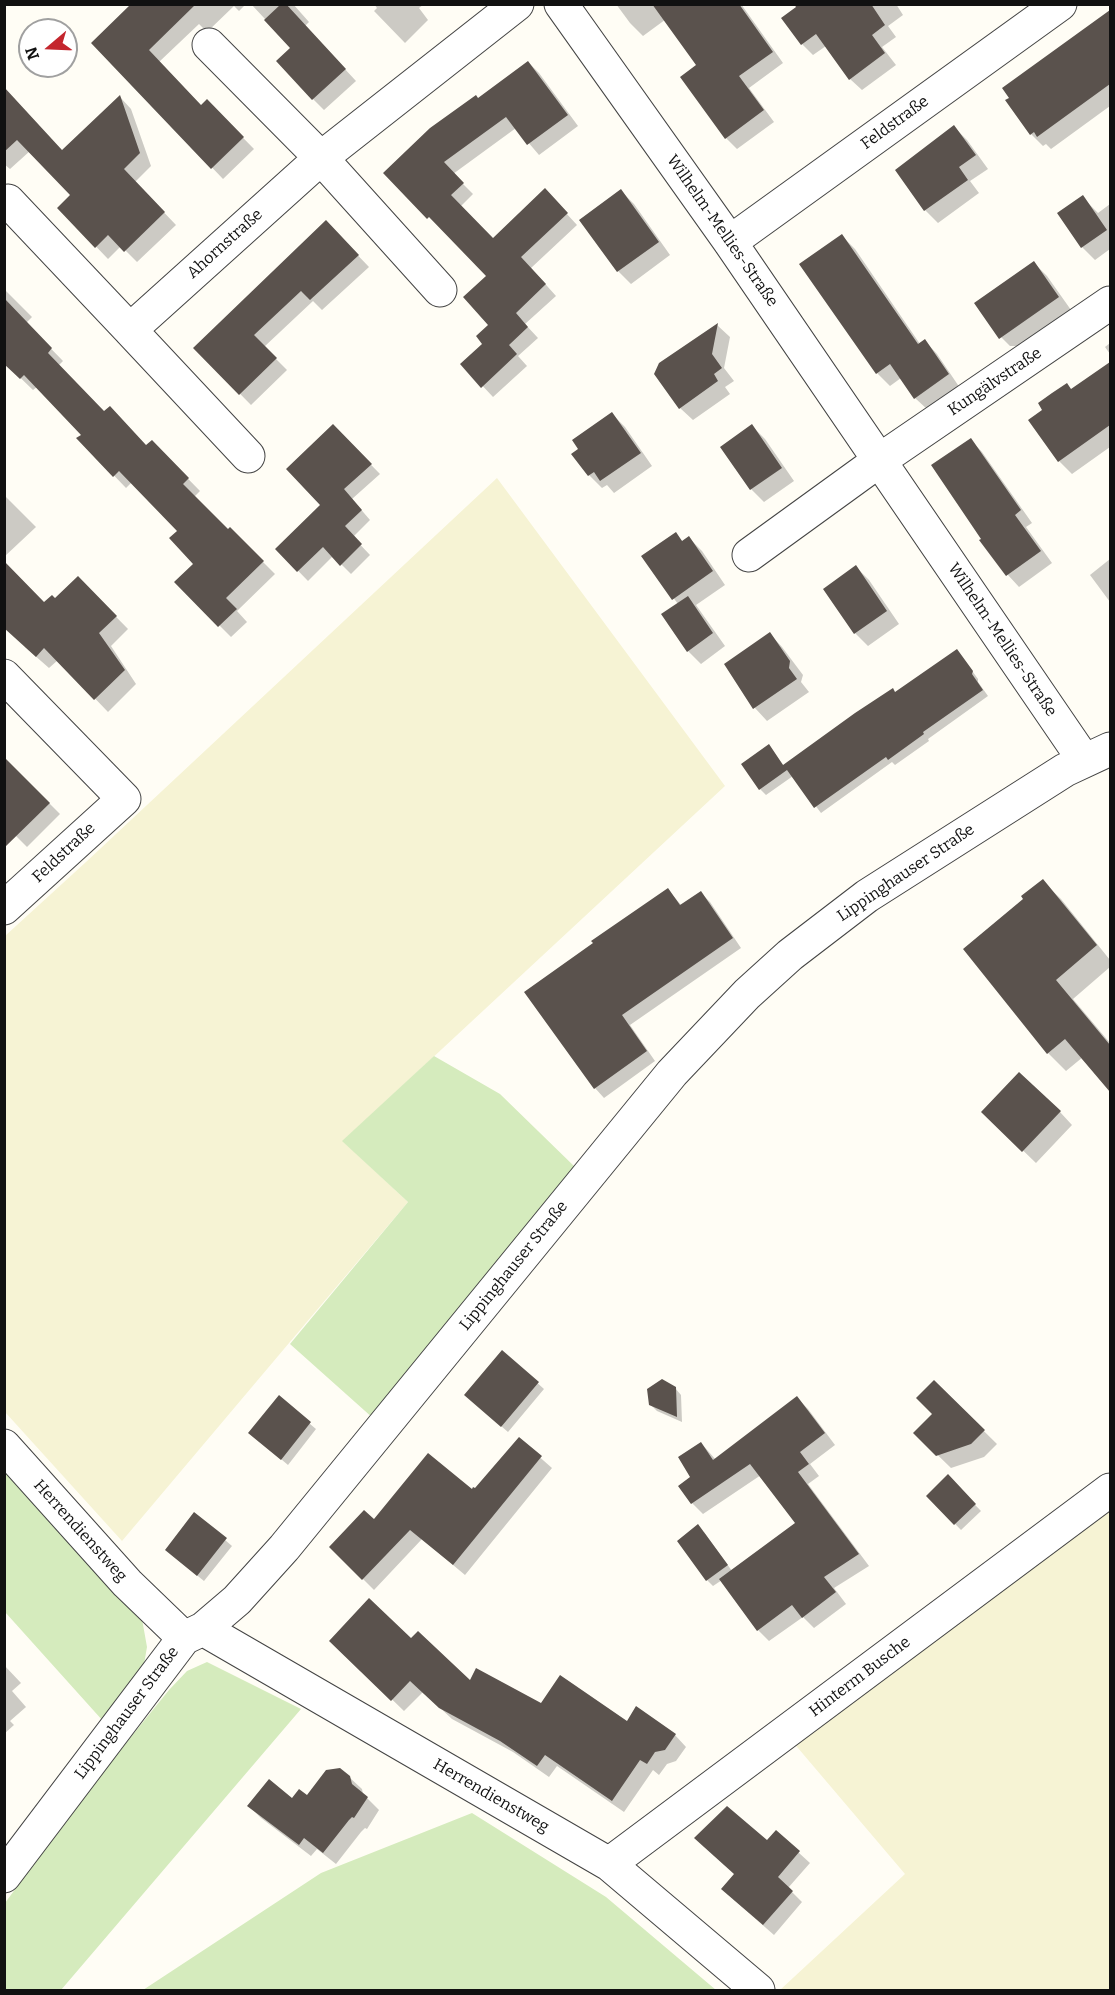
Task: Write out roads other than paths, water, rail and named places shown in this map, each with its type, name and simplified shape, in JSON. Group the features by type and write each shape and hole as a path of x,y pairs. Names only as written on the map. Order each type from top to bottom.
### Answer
{"street":[{"name":"Ahornstraße","path":"130,330 321,159 517,4"},
{"name":"Wilhelm-Mellies-Straße","path":"561,4 730,242 880,460 1097,754"},
{"name":"Feldstraße","path":"730,242 1060,4"},
{"path":"209,45 321,159 440,290"},
{"path":"8,201 248,456"},
{"name":"Kungälvstraße","path":"880,460 1110,303"},
{"path":"749,555 880,460"},
{"name":"Feldstraße","path":"4,676 124,799 4,908"},
{"name":"Lippinghauser Straße","path":"4,1875 193,1634 237,1600 284,1548 672,1073 747,994 790,955 867,896 1065,770 1097,754"},
{"name":"Herrendienstweg","path":"4,1446 127,1583 193,1634 609,1864 758,1990"},
{"name":"Hinterm Busche","path":"609,1864 1110,1490"}]}
